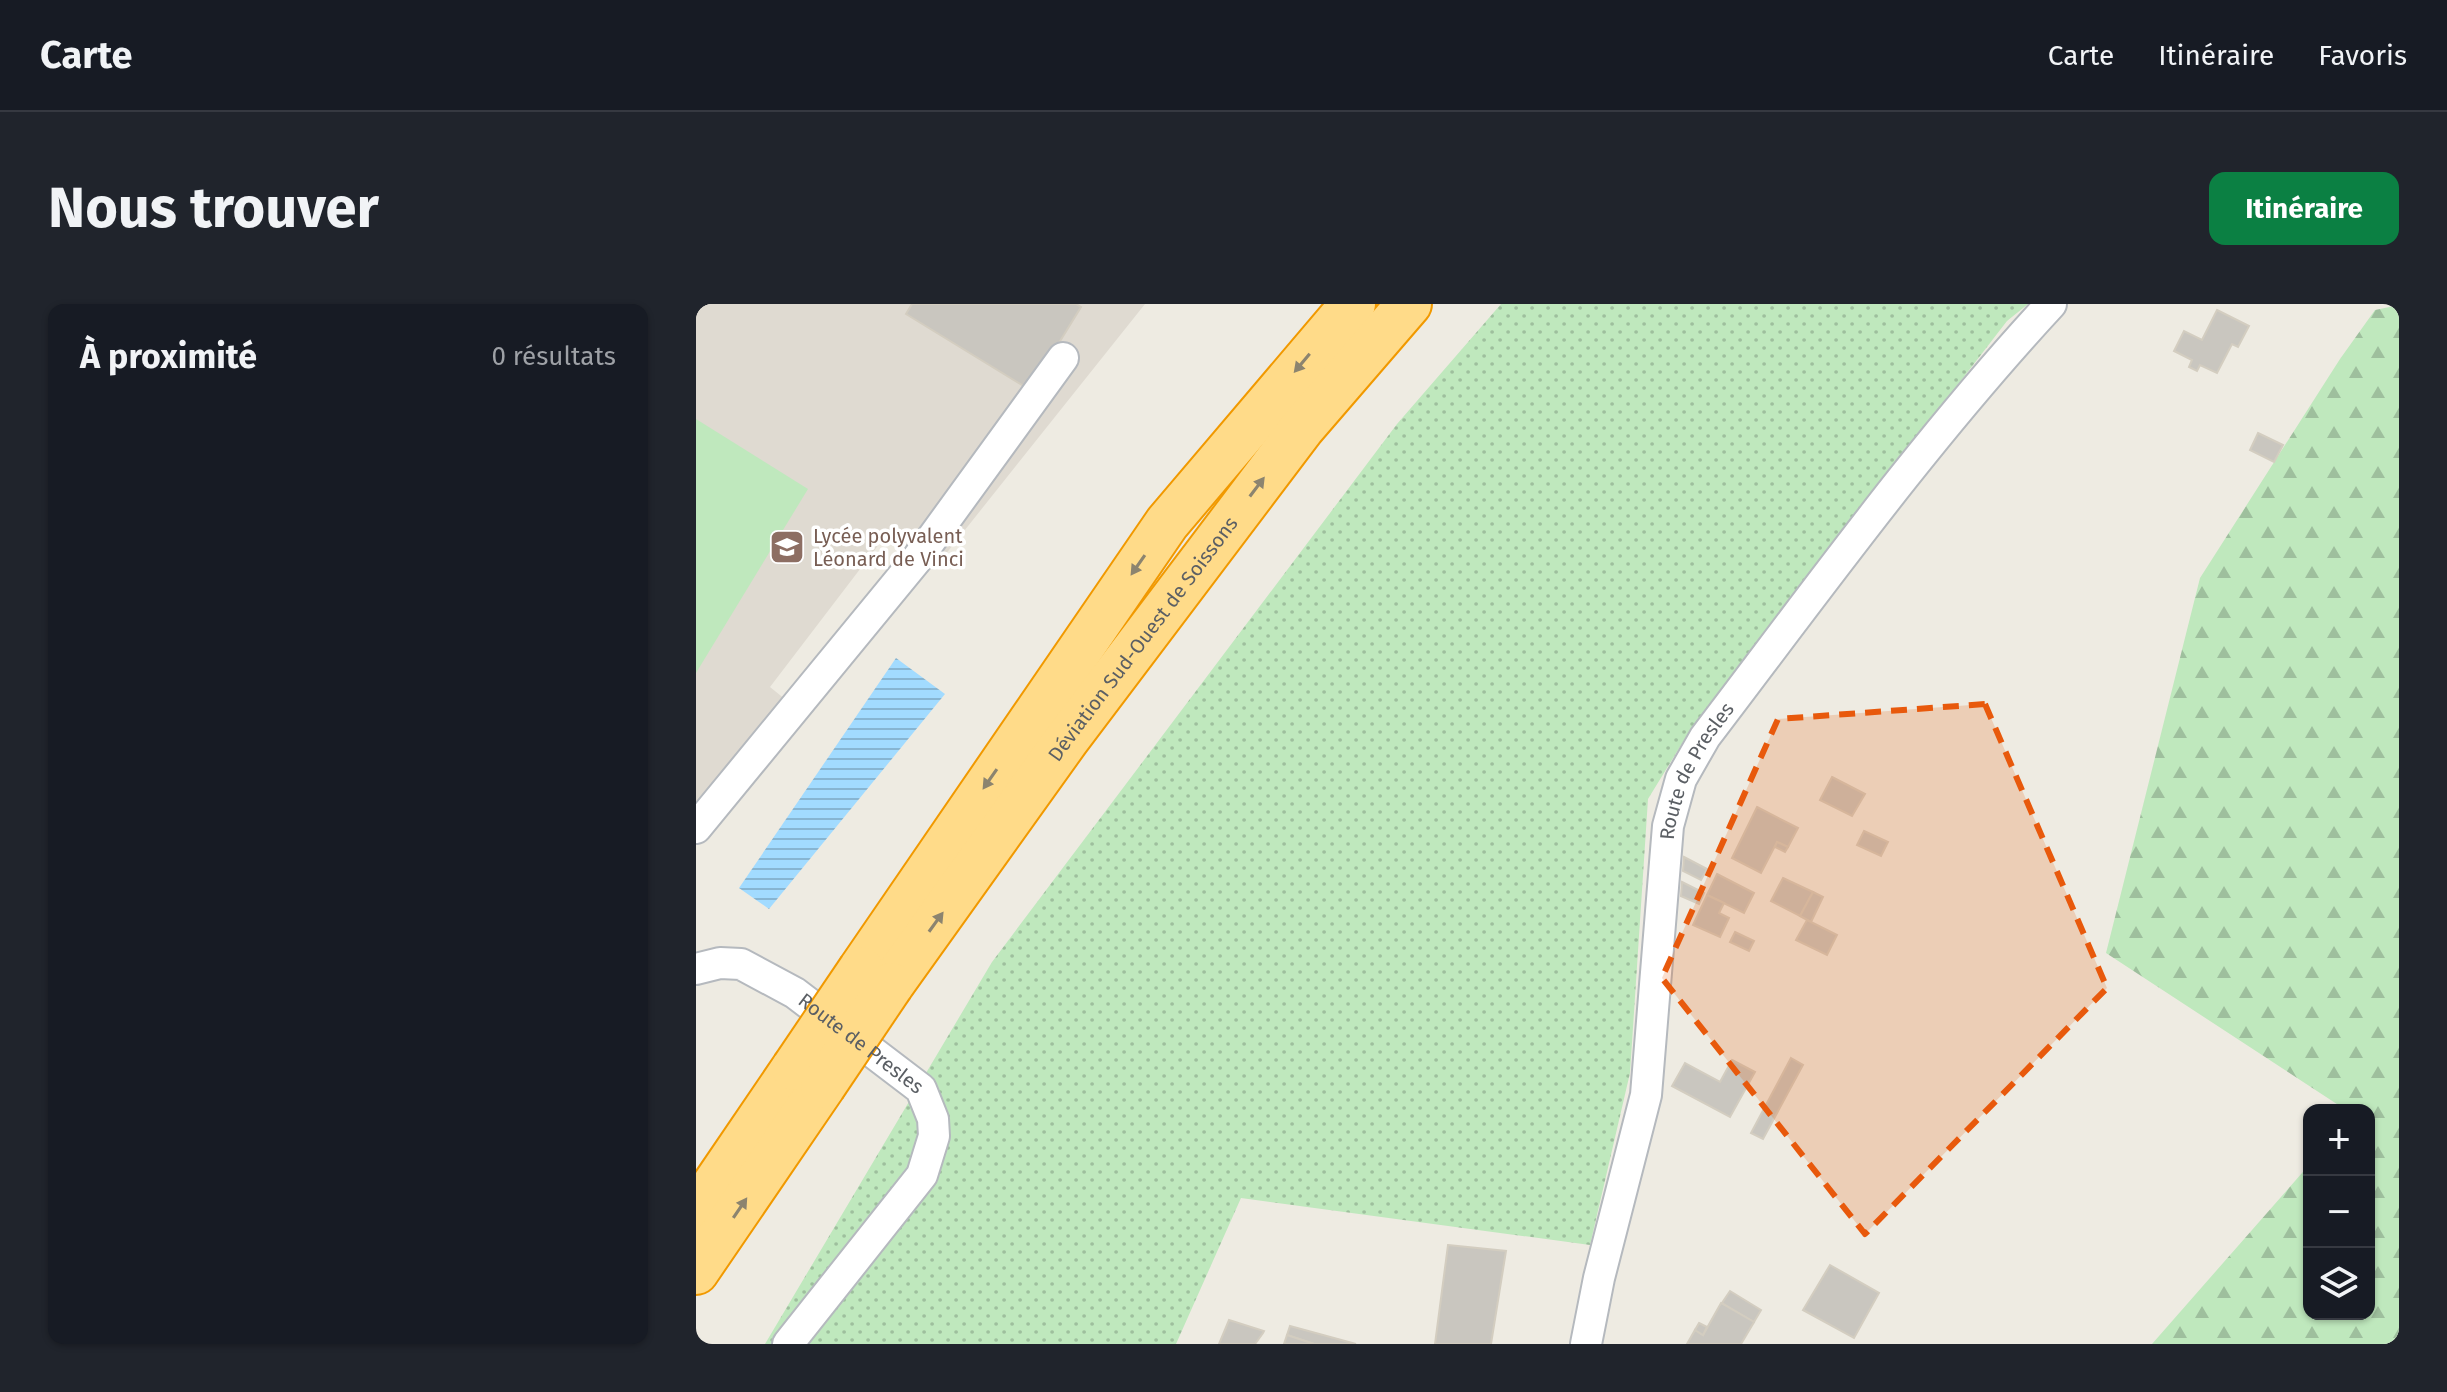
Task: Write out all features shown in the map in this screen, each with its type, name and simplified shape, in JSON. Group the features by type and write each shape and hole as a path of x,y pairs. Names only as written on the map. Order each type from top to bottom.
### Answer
{"highway":[{"name":"Déviation Sud-Ouest de Soissons","path":"876,977 1167,523 1353,304"},
{"name":"Déviation Sud-Ouest de Soissons","path":"876,977 1067,739 1302,428 1409,304"},
{"path":"696,1272 809,1077 876,977"},
{"path":"696,1212 809,1077"}],"street":[{"name":"Route de Presles","path":"1586,1344 1599,1278 1646,1095 1668,826 1681,779 1705,737 1907,472 1999,360 2051,304"},
{"path":"696,828 917,559 1063,358"},
{"name":"Route de Presles","path":"696,969 720,963 741,964 795,993 921,1089 933,1119 934,1136 922,1175 788,1344"}],"highlighted area":[{"path":"1985,704 2107,988 1865,1234 1662,978 1778,719"}],"shaded area":[{"name":"Lycée polyvalent Léonard de Vinci","path":"696,304 1145,304 933,570 886,535 770,687 786,700 696,809"}],"green space":[{"path":"1501,304 2028,304 2007,321 1686,737 1648,799 1630,1073 1590,1245 1241,1198 1176,1344 765,1344 992,962 1397,424"},
{"path":"2399,305 2399,1344 2152,1344 2303,1172 2303,1320 2375,1320 2375,1104 2337,1104 2106,953 2200,578 2340,359 2375,310"},
{"path":"696,419 808,489 696,673"}],"water":[{"path":"896,658 945,694 769,909 739,888"}],"building":[{"path":"912,304 1076,304 1081,307 1030,390 906,314"},
{"path":"2217,310 2249,326 2238,347 2232,344 2217,373 2200,365 2197,371 2189,367 2192,360 2174,351 2184,331 2202,340"},
{"path":"2258,433 2283,445 2274,462 2250,450"},
{"path":"1832,777 1865,794 1852,816 1820,800"},
{"path":"1757,807 1798,828 1788,847 1777,842 1761,873 1732,858"},
{"path":"1864,831 1888,842 1881,856 1857,845"},
{"path":"1777,842 1788,847 1785,852 1775,847"},
{"path":"1684,857 1707,869 1701,880 1683,871"},
{"path":"1717,874 1754,893 1744,913 1707,895"},
{"path":"1783,878 1813,892 1800,916 1771,901"},
{"path":"1682,882 1704,893 1699,904 1681,896"},
{"path":"1813,892 1823,897 1811,922 1800,916"},
{"path":"1707,895 1724,903 1719,913 1729,918 1720,937 1693,925"},
{"path":"1807,920 1837,935 1827,955 1796,940"},
{"path":"1735,932 1754,941 1749,951 1730,942"},
{"path":"1791,1058 1803,1065 1763,1139 1751,1133"},
{"path":"1732,1060 1755,1072 1730,1117 1672,1086 1685,1063 1720,1082"},
{"path":"1448,1245 1506,1251 1491,1344 1435,1344"},
{"path":"1830,1265 1879,1293 1854,1338 1803,1310"},
{"path":"1730,1291 1761,1310 1754,1322 1722,1303"},
{"path":"1721,1303 1754,1322 1741,1344 1687,1344 1695,1330 1703,1335"},
{"path":"1229,1320 1264,1331 1255,1344 1219,1344"},
{"path":"1699,1323 1707,1327 1703,1335 1695,1330"},
{"path":"1290,1326 1356,1344 1314,1344 1287,1335"},
{"path":"1287,1335 1314,1344 1284,1344"}],"place":[{"name":"Lycée polyvalent Léonard de Vinci","path":"787,547"}]}
